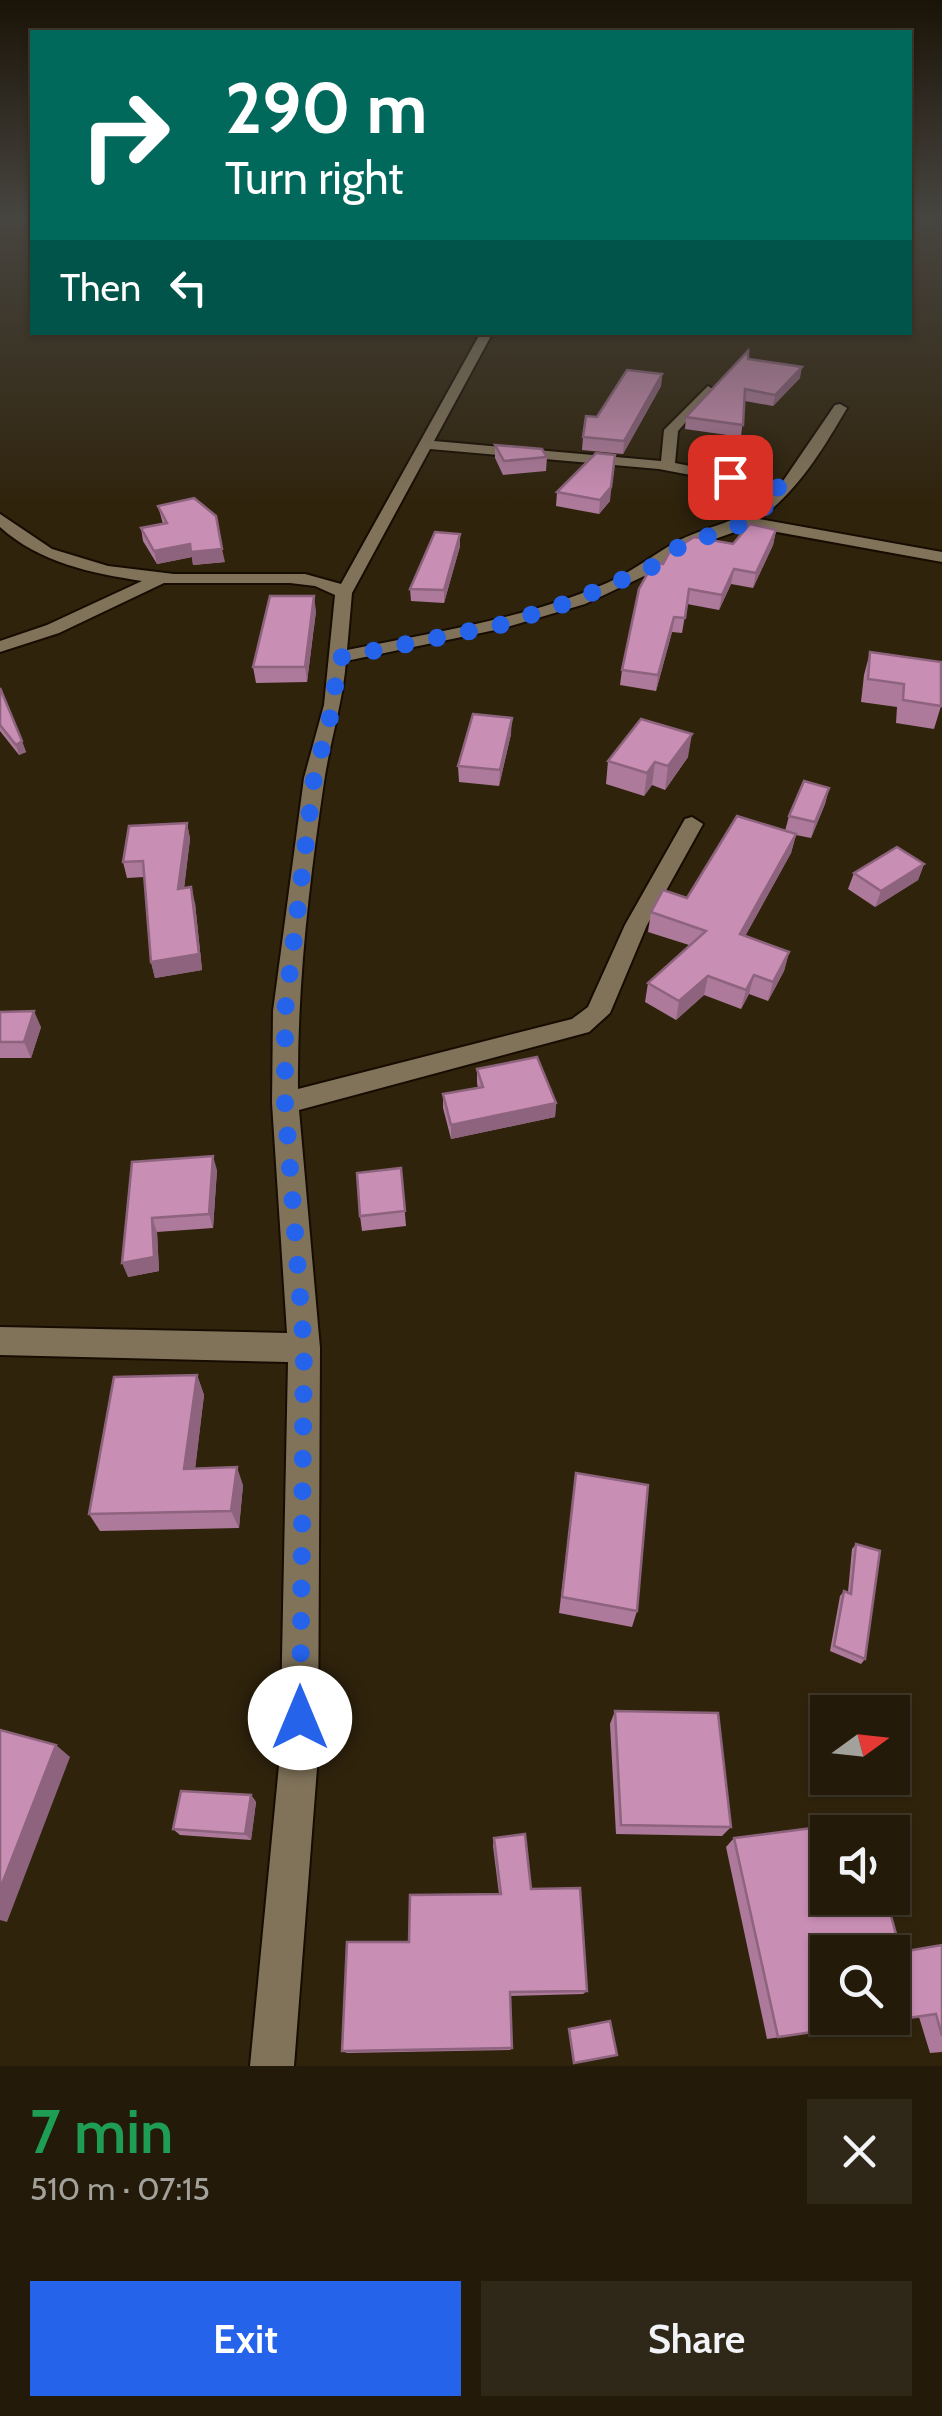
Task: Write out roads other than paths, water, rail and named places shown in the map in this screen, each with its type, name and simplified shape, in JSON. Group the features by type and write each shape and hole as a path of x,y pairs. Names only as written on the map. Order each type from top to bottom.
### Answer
{"street":[{"path":"272,2066 299,1755 304,1348 285,1103 285,1011 314,778 333,706 344,593 485,335"},
{"path":"668,467 670,430 708,390"},
{"path":"338,658 500,625 555,607 654,566 680,546 748,522 784,490 840,408"},
{"path":"429,444 668,467 764,482 784,490"},
{"path":"0,519 35,548 66,559 159,579 291,578 329,583 344,593"},
{"path":"748,522 942,557"},
{"path":"0,647 53,629 159,579"},
{"path":"285,1103 580,1026 598,1013 636,925 692,824"},
{"path":"0,1341 304,1348"}]}
